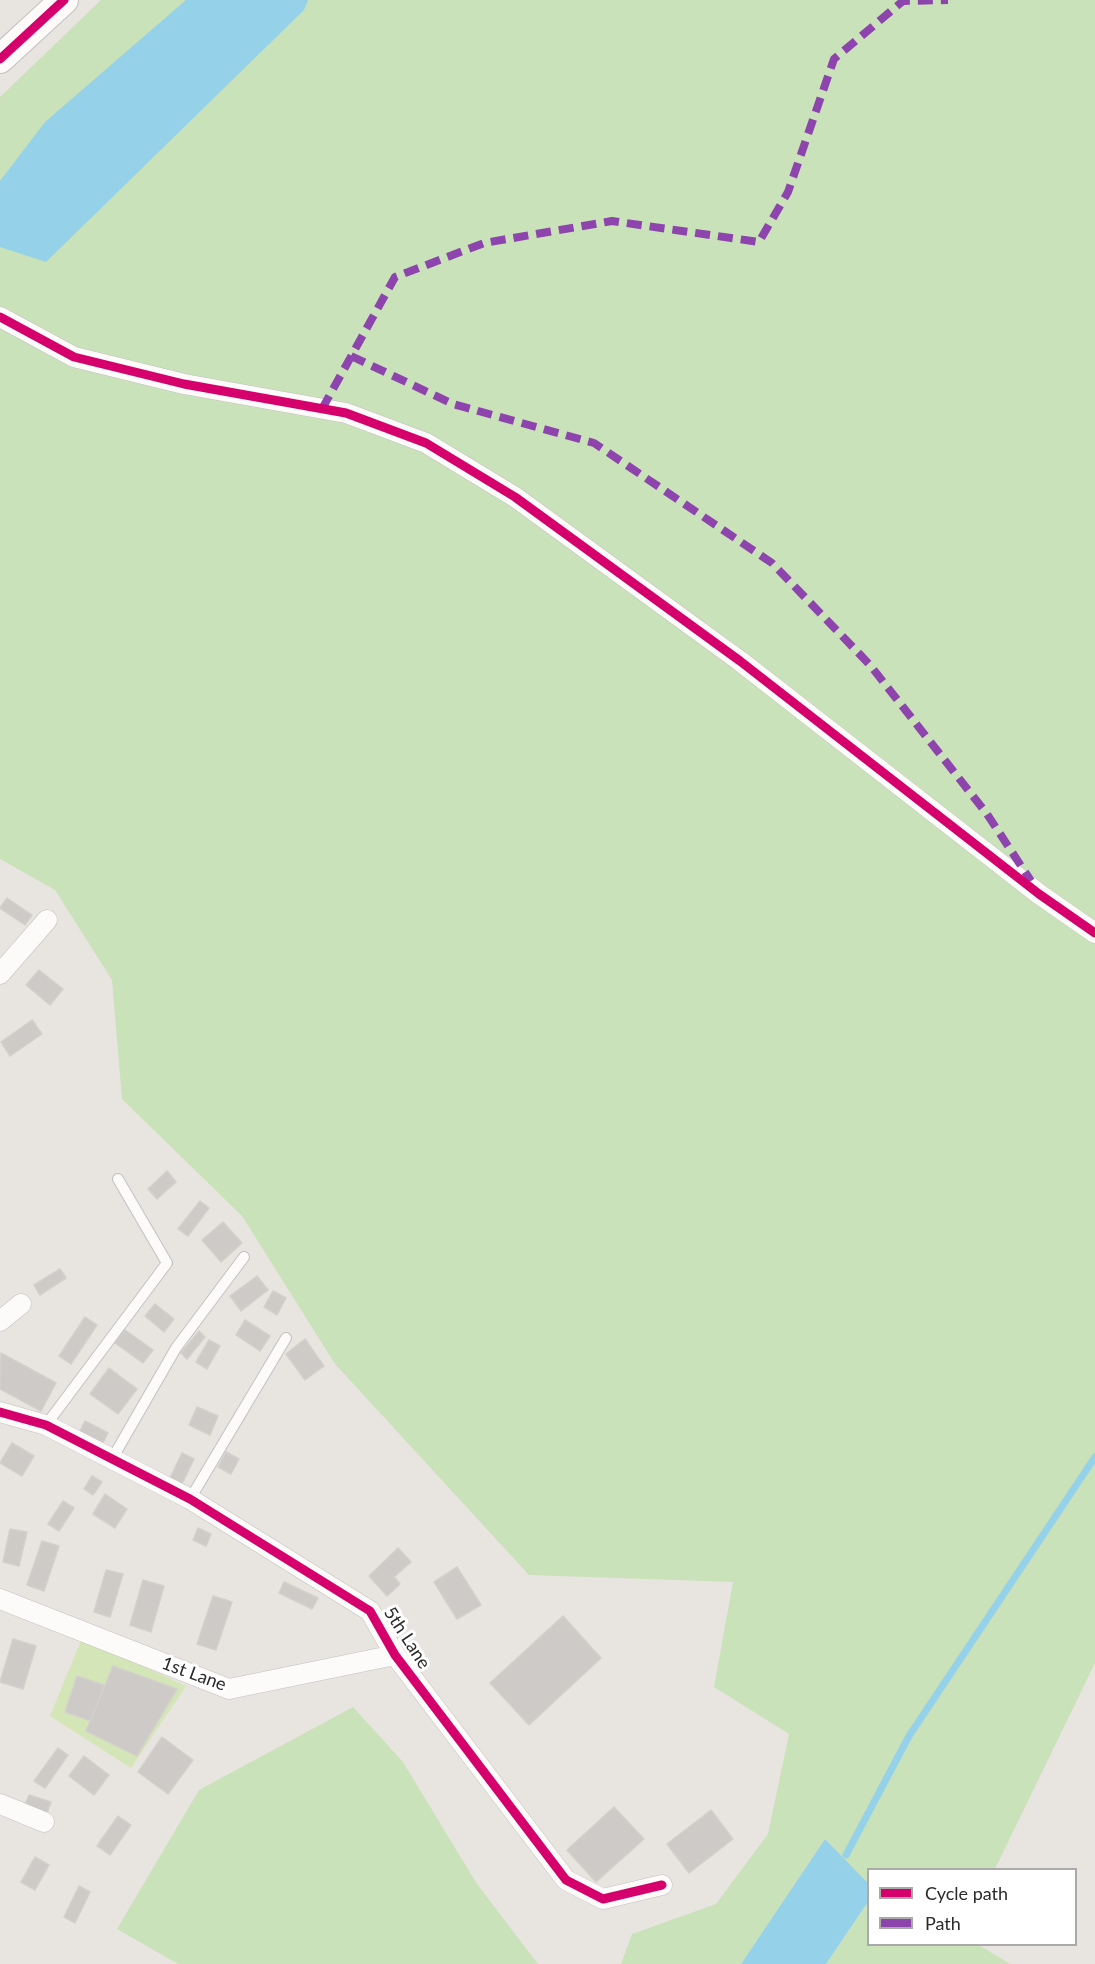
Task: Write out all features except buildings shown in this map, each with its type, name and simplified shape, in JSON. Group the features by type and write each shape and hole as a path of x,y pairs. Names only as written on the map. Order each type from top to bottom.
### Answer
{"street":[{"path":"2,53 64,0"},
{"path":"0,316 74,357 184,384 346,413 426,442 515,496 722,648 1039,894 1095,933"},
{"path":"0,974 47,920"},
{"path":"0,1322 21,1304"},
{"name":"5th Lane","path":"0,1412 46,1425 190,1499 370,1611 395,1655 566,1880 603,1899 662,1885"},
{"name":"1st Lane","path":"0,1599 229,1689 395,1655"},
{"path":"0,1804 44,1822"}],"lane":[{"path":"46,1425 167,1263 117,1179"},
{"path":"112,1459 176,1348 244,1257"},
{"path":"190,1499 286,1338"}],"green space":[{"path":"101,0 1095,0 1095,1663 995,1868 867,1868 867,1882 825,1839 741,1964 621,1964 632,1934 716,1904 768,1834 789,1734 714,1687 733,1582 529,1575 335,1364 242,1216 122,1099 112,980 55,890 0,859 0,97"},
{"path":"82,1638 186,1686 131,1768 50,1716"},
{"path":"353,1707 403,1762 477,1884 538,1964 178,1964 117,1929 199,1790"},
{"path":"867,1903 867,1946 981,1946 1010,1964 826,1964"}],"water":[{"path":"186,0 308,0 304,10 46,262 0,247 0,181 45,122"},
{"path":"825,1839 867,1882 867,1903 826,1964 741,1964"}],"waterway":[{"path":"846,1855 909,1736 1095,1457"}],"marked path":[{"path":"322,409 395,277 484,243 612,221 759,242 788,192 834,59 903,1 948,0"},
{"path":"351,356 453,404 594,443 772,563 870,665 987,814 1031,881"}],"cycle path":[{"path":"0,59 64,0"},
{"path":"0,317 74,357 184,384 346,413 426,443 515,497 740,661 1039,894 1095,933"},
{"path":"0,1412 46,1425 190,1499 370,1611 395,1655 566,1880 603,1899 662,1885"}]}
